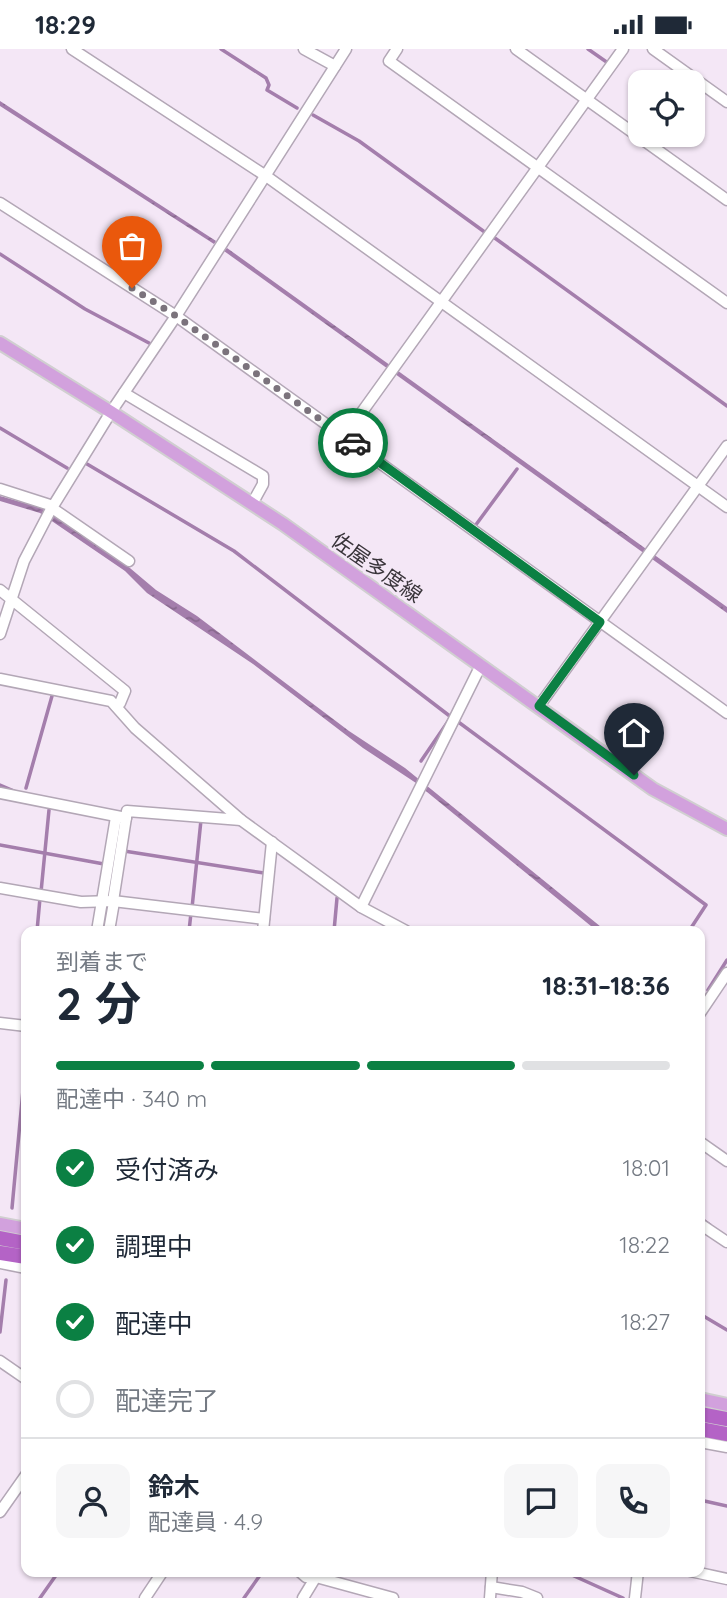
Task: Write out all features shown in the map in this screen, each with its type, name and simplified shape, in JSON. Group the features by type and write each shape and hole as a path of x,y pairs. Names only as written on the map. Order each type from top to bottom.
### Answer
{"highway":[{"path":"0,1238 21,1242"},
{"path":"0,1253 21,1256"},
{"path":"705,1415 727,1419"},
{"path":"705,1430 727,1434"}],"main road":[{"name":"佐屋多度線","path":"0,344 252,504 653,789 727,829"},
{"path":"0,1224 21,1228"},
{"path":"705,1400 727,1405"}],"street":[{"path":"72,49 266,176 727,507"},
{"path":"304,49 335,67"},
{"path":"0,634 24,561 50,511 346,49"},
{"path":"397,49 389,61 727,303"},
{"path":"516,49 727,200"},
{"path":"344,437 624,49"},
{"path":"653,49 727,102"},
{"path":"0,203 176,316 727,713"},
{"path":"124,393 263,476 263,484 252,504"},
{"path":"539,706 727,446"},
{"path":"0,489 50,511 130,561"},
{"path":"0,590 125,691 116,706"},
{"path":"361,907 481,665"},
{"path":"0,679 111,701 135,727 241,820 361,907 397,926"},
{"path":"0,793 121,818"},
{"path":"109,926 109,902 121,818 127,811 241,820"},
{"path":"263,926 272,842"},
{"path":"0,888 81,902 109,902 264,919"},
{"path":"99,926 109,902"},
{"path":"705,1006 727,973"},
{"path":"0,1023 21,1025"},
{"path":"705,1146 727,1161"},
{"path":"705,1228 727,1243"},
{"path":"0,1263 21,1267"},
{"path":"0,1361 21,1376"},
{"path":"705,1443 727,1447"},
{"path":"0,1512 21,1482"},
{"path":"705,1574 727,1579"},
{"path":"145,1598 159,1577"},
{"path":"303,1598 316,1577"},
{"path":"327,1577 393,1598"},
{"path":"490,1598 492,1577"},
{"path":"635,1598 637,1577"},
{"path":"491,1587 522,1592 537,1598"}],"water":[{"path":"0,101 216,241 214,244 0,106"},
{"path":"227,248 727,607 727,613 224,251"},
{"path":"0,496 42,508 124,563 156,590 197,616 349,731 405,768 600,926 591,926 416,783 363,748 253,664 147,593 125,571 40,513 0,501"}],"waterway":[{"path":"221,49 266,78 269,85 267,90 297,108"},
{"path":"588,49 608,63"},
{"path":"313,115 359,141 486,233"},
{"path":"492,236 727,406"},
{"path":"0,254 85,309 149,343"},
{"path":"0,428 67,468"},
{"path":"87,464 234,551 451,717"},
{"path":"475,526 517,469"},
{"path":"26,788 52,696"},
{"path":"421,761 449,720"},
{"path":"457,721 706,905 692,926"},
{"path":"0,785 14,791"},
{"path":"41,892 49,810"},
{"path":"192,908 201,820"},
{"path":"0,845 104,864"},
{"path":"124,851 264,873"},
{"path":"37,926 40,898"},
{"path":"334,926 337,898"},
{"path":"190,926 191,913"},
{"path":"708,990 727,960"},
{"path":"12,1208 21,1112"},
{"path":"705,1222 710,1225"},
{"path":"0,1332 6,1280"},
{"path":"705,1317 727,1330"},
{"path":"705,1501 727,1506"},
{"path":"40,1598 55,1577"},
{"path":"244,1598 259,1577"},
{"path":"576,1577 623,1598"}],"way so far":[{"path":"132,288 176,316 353,443"}],"route":[{"path":"353,443 600,622 539,706 634,775"}]}
